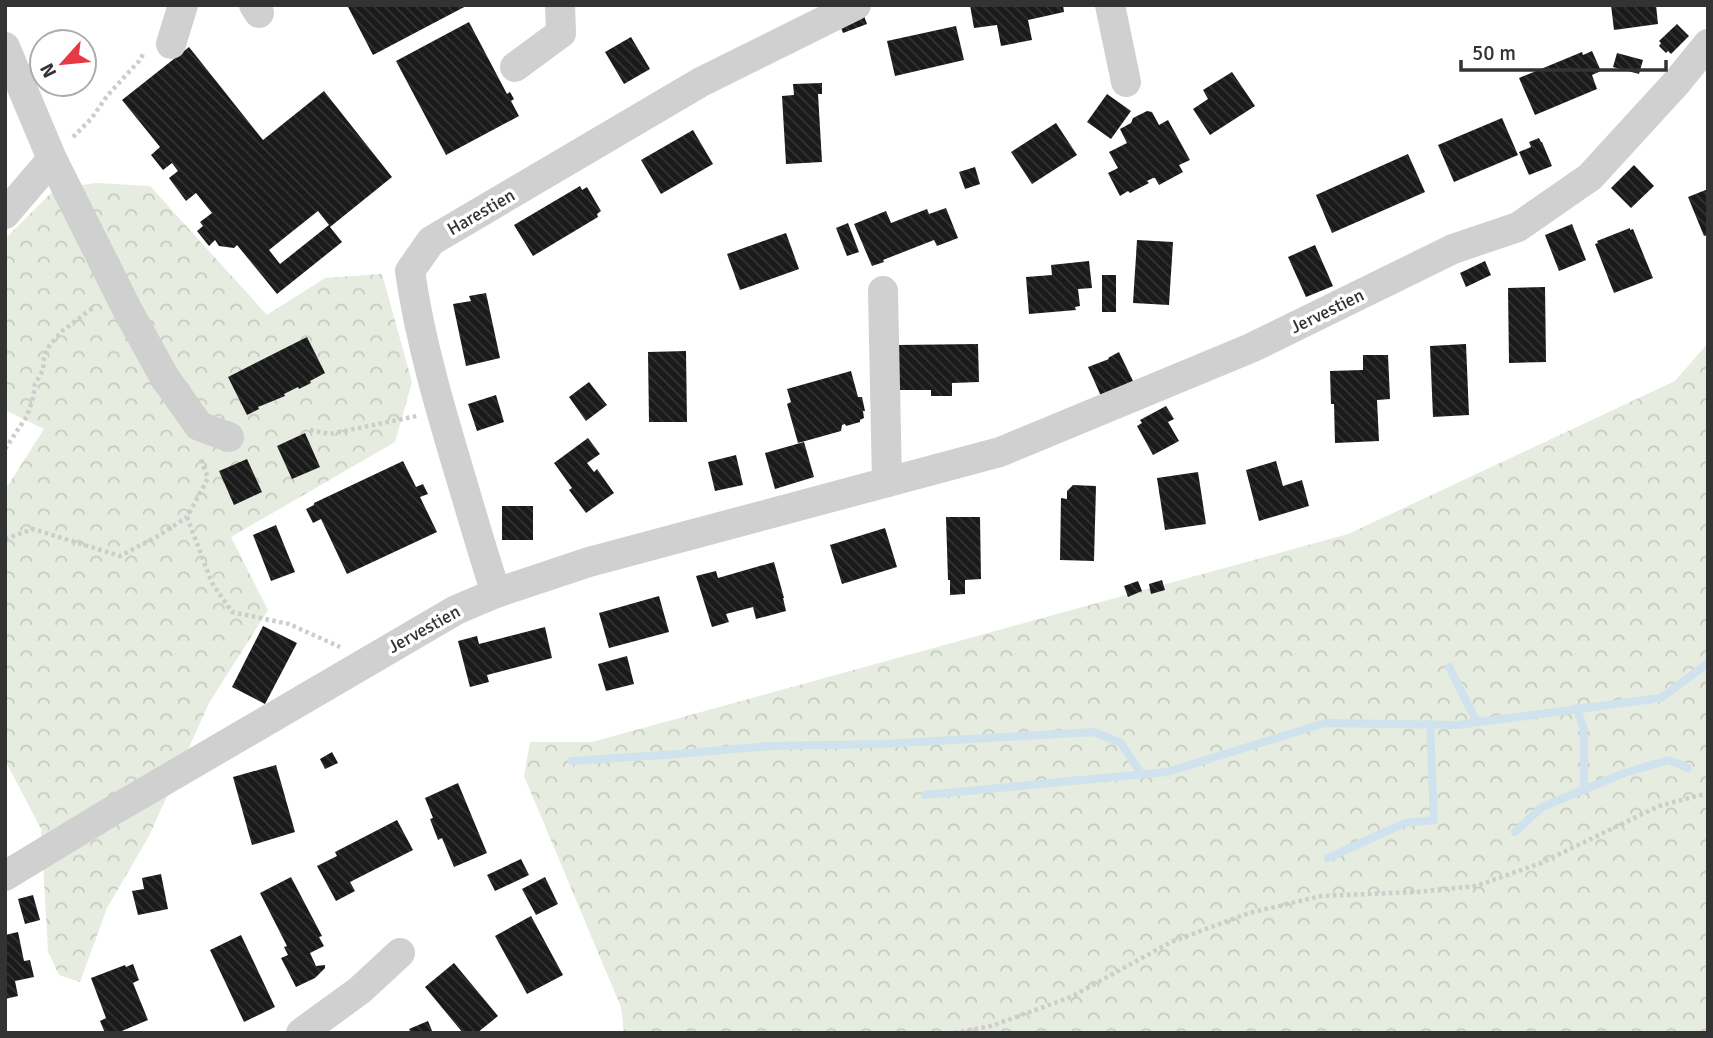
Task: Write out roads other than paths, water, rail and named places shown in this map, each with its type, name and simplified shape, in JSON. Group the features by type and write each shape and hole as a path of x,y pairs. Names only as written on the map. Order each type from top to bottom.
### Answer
{"street":[{"path":"158,47 183,5"},
{"path":"515,67 561,33 560,5"},
{"name":"Harestien","path":"496,593 442,411 417,317 410,271 431,241 701,82 856,5"},
{"path":"1110,5 1126,82"},
{"name":"Jervestien","path":"5,876 456,610 496,593 589,562 1000,452 1251,348 1453,250 1518,227 1590,177 1708,44"},
{"path":"5,47 52,159 165,378 199,426 229,437"},
{"path":"5,214 52,159"},
{"path":"883,291 887,482"},
{"path":"301,1033 360,990 400,953"}],"waterway":[{"path":"925,795 1167,772 1325,723 1457,725 1661,698 1708,663"},
{"path":"1449,667 1477,722"},
{"path":"1577,708 1584,730 1584,789"},
{"path":"1328,858 1405,823 1434,820 1430,724"},
{"path":"572,761 769,746 883,744 1094,732 1121,743 1142,775"},
{"path":"1515,832 1542,807 1624,773 1669,760 1688,768"}]}
